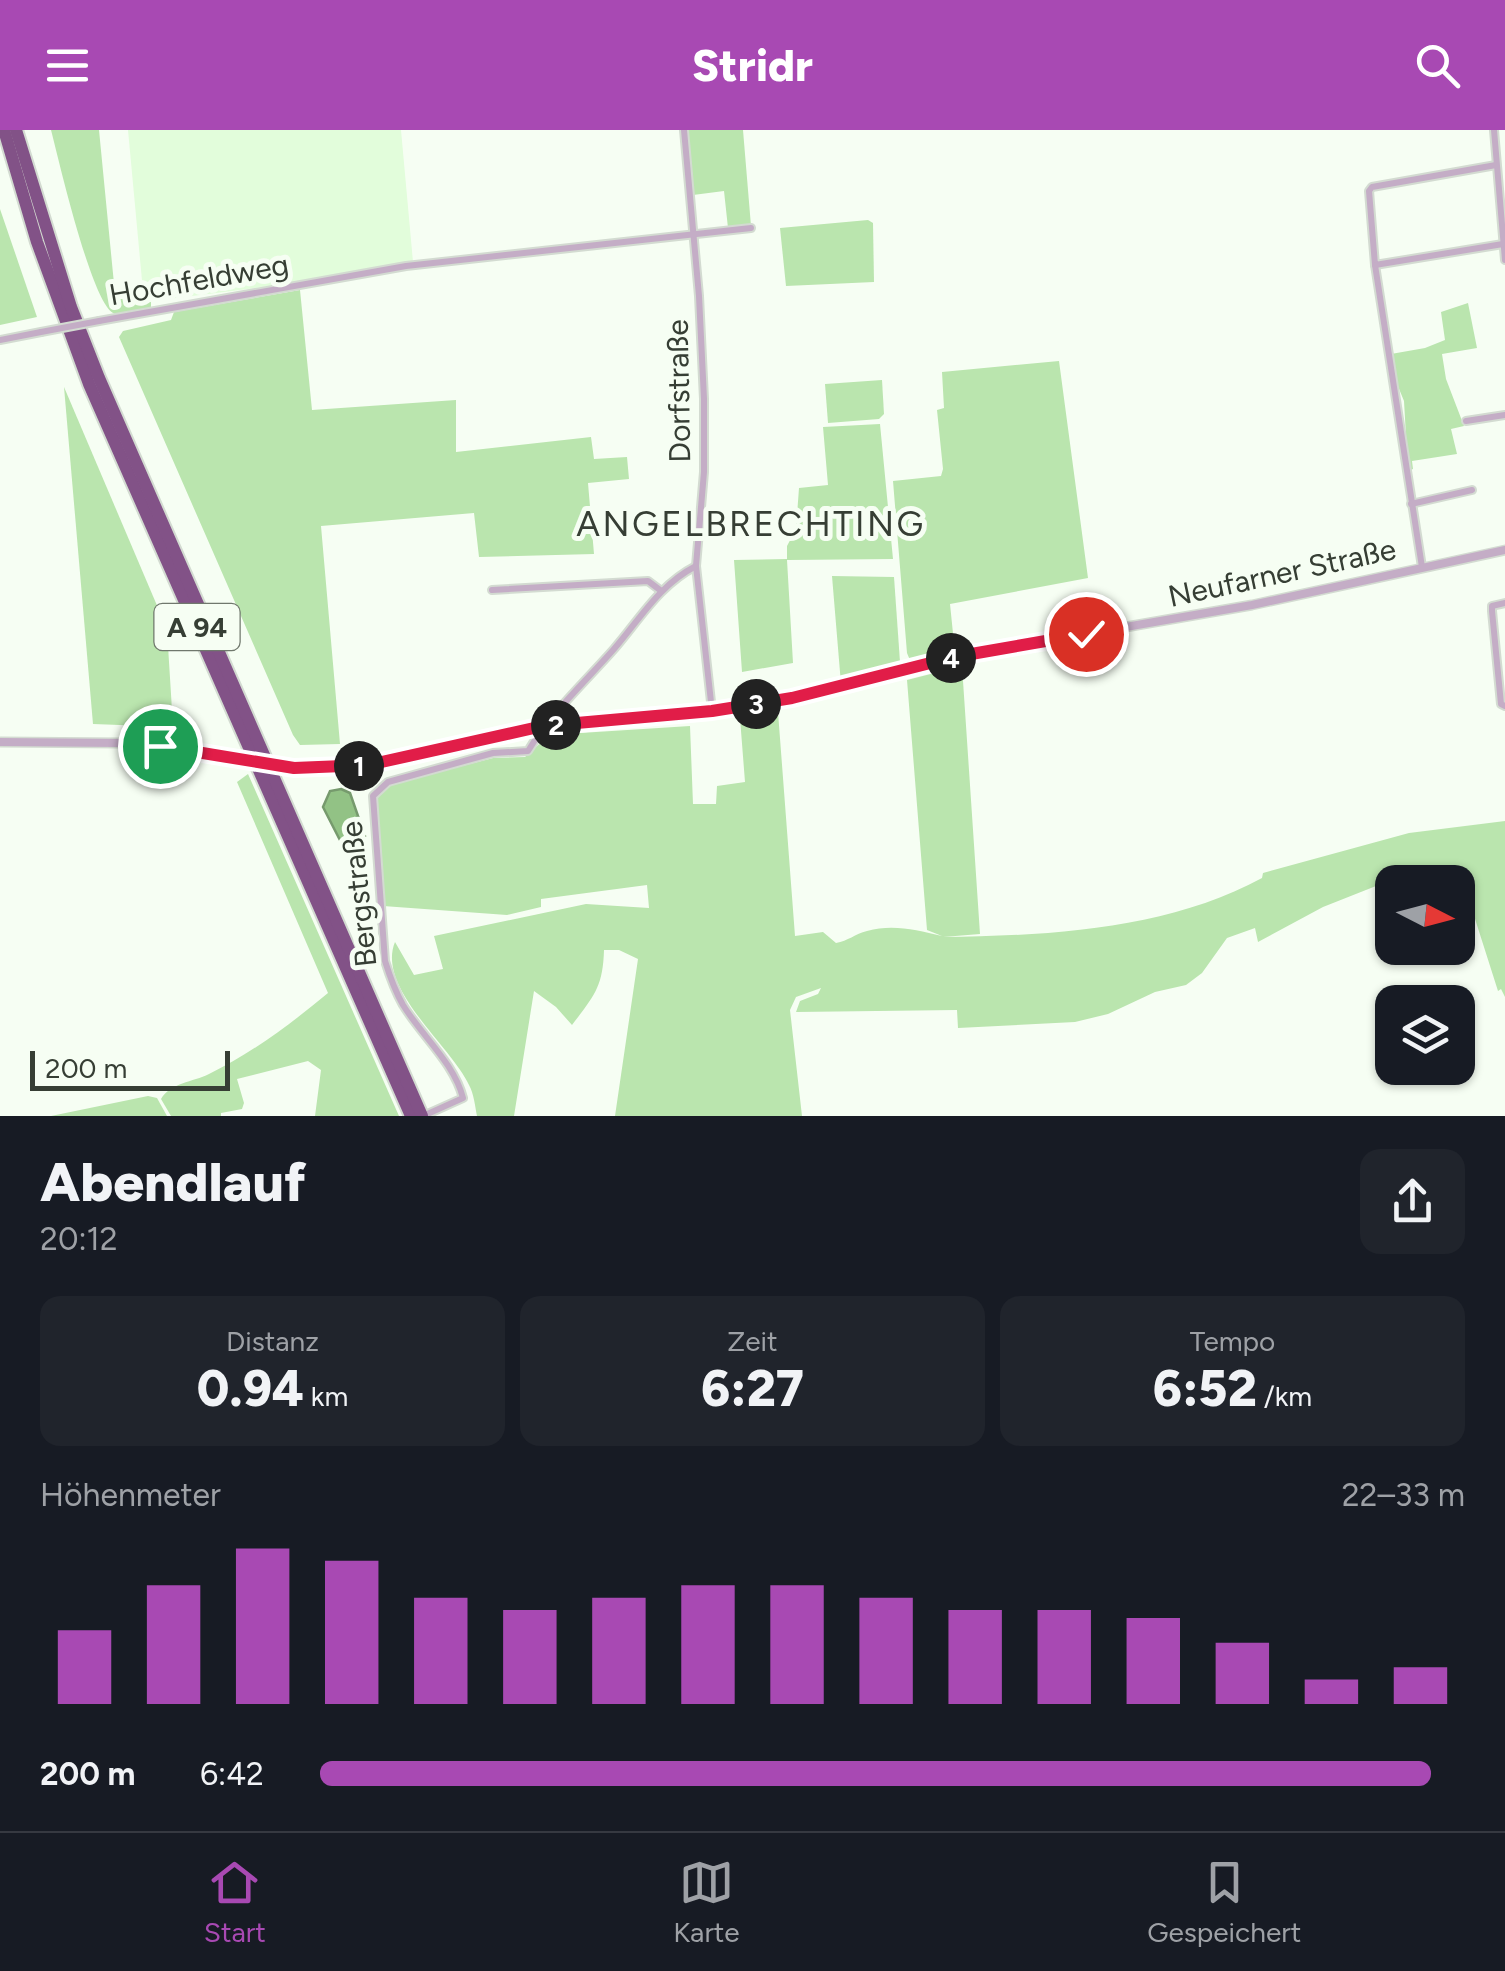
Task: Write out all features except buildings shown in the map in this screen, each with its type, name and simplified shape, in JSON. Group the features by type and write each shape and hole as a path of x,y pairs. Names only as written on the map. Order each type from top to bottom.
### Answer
{"highway":[{"name":"A 94","path":"4,130 37,242 89,384 411,1116"},
{"name":"A 94","path":"16,130 71,307 99,378 423,1116"}],"street":[{"name":"Dorfstraße","path":"684,130 705,431 696,566 712,711"},
{"path":"1494,130 1505,260"},
{"path":"1422,567 1375,265 1372,187 1496,165"},
{"name":"Hochfeldweg","path":"0,340 406,266 751,228"},
{"path":"1375,265 1503,244"},
{"path":"1466,421 1505,414"},
{"path":"1411,504 1472,490"},
{"name":"Neufarner Straße","path":"0,742 124,743 297,768 386,762 543,726 712,711 803,696 954,657 1252,606 1505,550"},
{"name":"Bergstraße","path":"423,1116 463,1098 459,1082 393,987 386,961 373,796 388,782 493,753 528,750 543,726 624,638 660,590 696,566"},
{"path":"492,590 648,582 660,590"},
{"path":"1505,603 1492,606 1492,611 1501,704 1505,706"}],"shaded area":[{"path":"51,130 99,130 115,294 140,292 142,303 151,302 151,310 117,315 104,303 77,228"},
{"path":"128,130 401,130 413,262 279,285 144,302"},
{"path":"688,130 743,130 751,226 728,228 724,191 693,195"},
{"path":"0,209 37,317 0,325"},
{"path":"868,220 873,223 874,282 786,286 780,228"},
{"path":"300,290 312,410 456,400 456,452 591,437 594,459 627,457 629,479 588,483 594,554 479,557 474,513 321,526 340,744 300,745 293,735 119,337 123,331 171,320 174,312"},
{"path":"1468,303 1477,348 1442,354 1446,379 1464,426 1451,429 1457,454 1412,461 1413,469 1408,471 1404,401 1391,354 1445,340 1441,312"},
{"path":"1059,361 1088,578 950,604 955,653 912,665 907,653 893,481 941,476 937,410 944,408 942,372"},
{"path":"882,380 884,414 879,419 828,423 825,384"},
{"path":"64,387 167,629 173,727 93,724"},
{"path":"880,424 893,559 787,560 793,663 742,672 734,560 787,559 787,546 796,529 799,488 828,485 823,427"},
{"path":"832,576 894,577 900,662 896,669 841,684"},
{"path":"962,666 980,934 943,937 1024,935 1148,919 1226,895 1262,878 1263,873 1409,833 1505,821 1505,997 1501,989 1498,991 1475,919 1475,865 1375,865 1375,886 1323,907 1258,942 1255,928 1227,938 1202,973 1186,985 1155,992 1108,1014 1075,1022 958,1028 957,1010 796,1012 800,1001 818,994 821,988 796,997 790,1010 802,1116 615,1116 638,959 619,950 604,950 596,990 572,1025 534,991 514,1116 477,1116 469,1085 405,997 396,978 392,960 395,942 414,975 443,969 434,936 586,904 649,908 647,885 541,899 541,907 507,915 383,906 376,799 389,785 493,758 525,757 549,735 690,726 693,804 716,804 717,786 745,782 740,718 778,712 795,936 823,932 836,943 867,931 895,928 942,936 927,930 907,680"},
{"path":"248,774 399,1116 315,1116 321,1070 308,1061 237,1079 242,1109 221,1116 171,1116 161,1099 176,1086 209,1074 256,1047 328,993 237,782"},
{"path":"341,789 350,793 365,836 355,851 344,848 323,807 330,791"},
{"path":"148,1096 157,1098 167,1116 51,1116"}],"district":[{"name":"ANGELBRECHTING","path":"751,524"}],"route":[{"path":"160,746 294,768 368,765 543,726 712,711 792,698 954,657 1086,634"}]}
